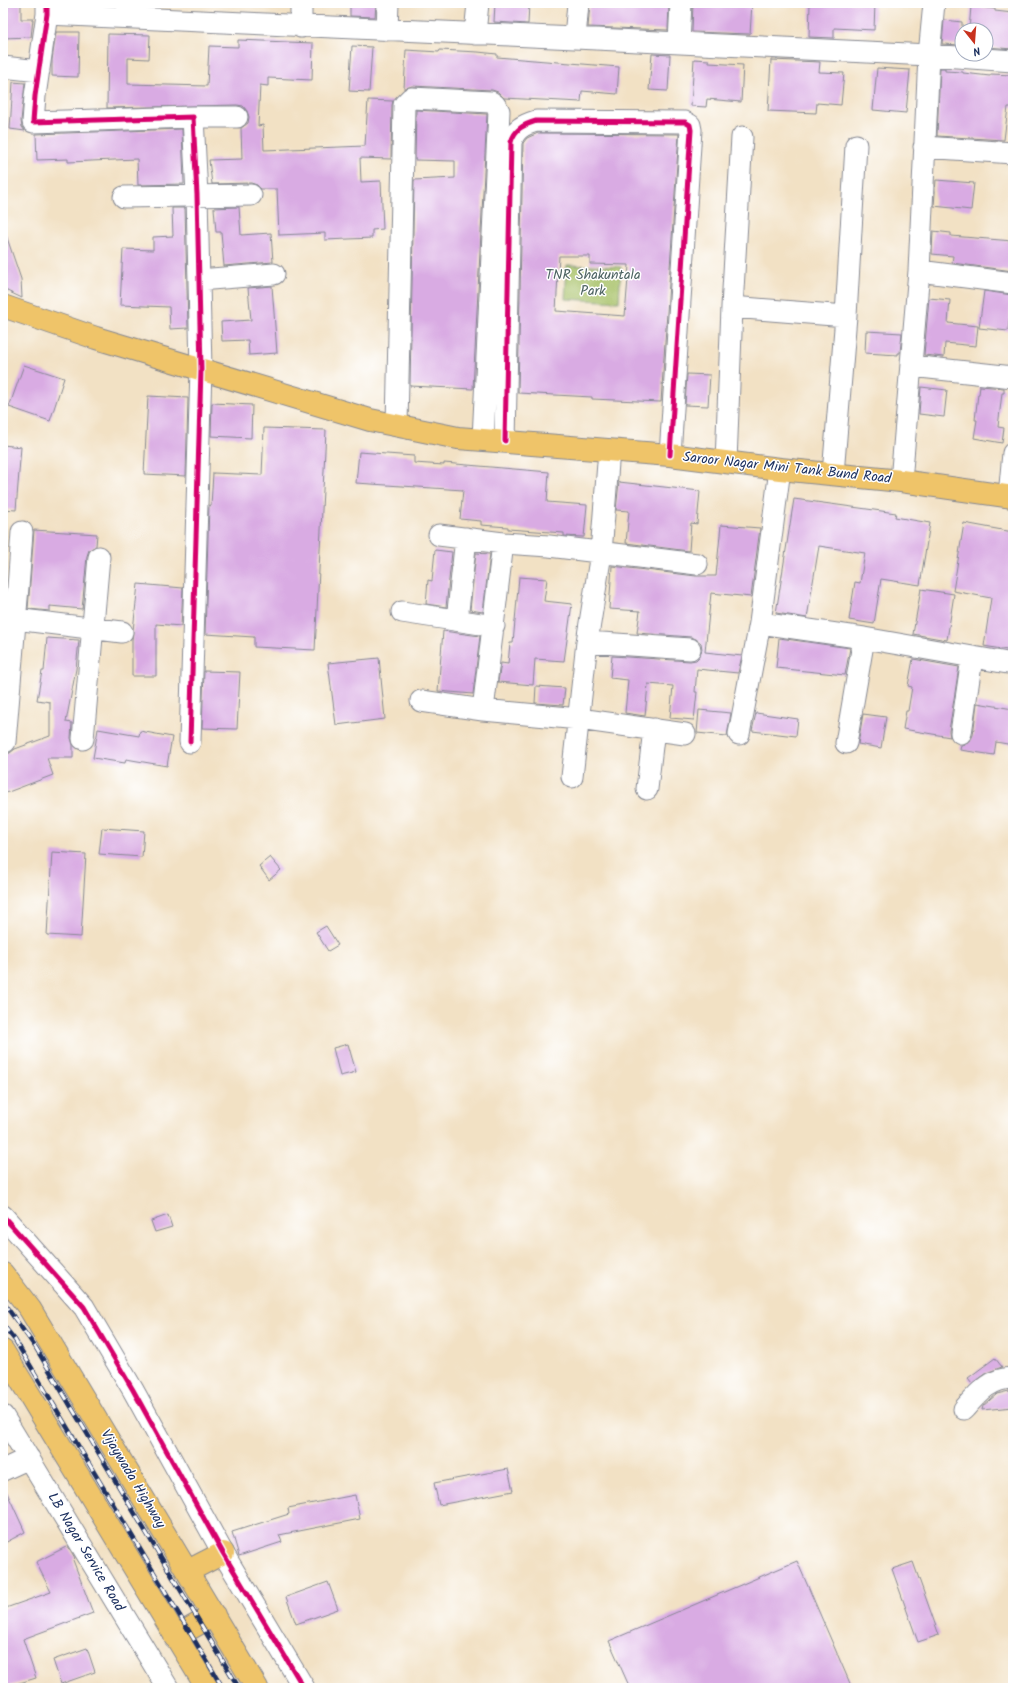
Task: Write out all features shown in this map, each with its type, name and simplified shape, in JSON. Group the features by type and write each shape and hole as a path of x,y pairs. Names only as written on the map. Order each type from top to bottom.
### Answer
{"main road":[{"name":"Saroor Nagar Mini Tank Bund Road","path":"3,306 96,338 370,420 458,438 670,455 780,469 901,481 1011,496"},
{"name":"Vijaywada Highway","path":"3,1274 30,1309 257,1688"},
{"path":"3,1351 206,1688"},
{"path":"188,1571 223,1553"},
{"path":"175,1637 214,1615"}],"street":[{"path":"301,26 302,3"},
{"path":"387,30 388,3"},
{"path":"475,34 478,3"},
{"path":"576,38 578,3"},
{"path":"679,42 681,3"},
{"path":"901,481 919,271 924,147 934,3"},
{"path":"237,117 33,122 47,8 184,12 301,26 679,42 930,55 1013,61"},
{"path":"3,67 39,71"},
{"path":"397,425 404,105 411,98 492,102 499,111 483,439"},
{"path":"190,742 200,369 198,195 193,117"},
{"path":"505,441 511,142 514,134 522,126 536,121 685,122 690,125 691,130 670,455"},
{"path":"726,462 732,307 742,137"},
{"path":"834,474 846,316 856,145"},
{"path":"924,147 1013,153"},
{"path":"124,197 251,195"},
{"path":"919,271 1013,283"},
{"path":"199,280 274,274"},
{"path":"732,307 846,316"},
{"path":"911,366 1013,377"},
{"path":"572,777 587,642 601,553 609,450"},
{"path":"1011,496 1013,454"},
{"path":"739,734 760,623 780,469"},
{"path":"5,742 9,619 22,532"},
{"path":"439,535 697,564"},
{"path":"457,620 466,538"},
{"path":"483,710 504,543"},
{"path":"83,739 99,556"},
{"path":"402,612 494,626"},
{"path":"9,619 122,632"},
{"path":"760,623 864,638 1013,664"},
{"path":"846,743 864,638"},
{"path":"587,642 690,649"},
{"path":"961,733 972,658"},
{"path":"421,702 483,710 579,719 685,734"},
{"path":"647,789 654,729"},
{"path":"3,1216 84,1308 134,1390 223,1553 304,1688"},
{"path":"964,1409 989,1383 998,1379 1013,1378"},
{"name":"LB Nagar Service Road","path":"3,1416 168,1688"},
{"path":"3,1470 29,1458"}],"green space":[{"name":"TNR Shakuntala Park","path":"567,265 621,267 619,302 565,299"}],"building":[{"path":"3,3 21,3 21,19 33,19 31,37 3,38"},
{"path":"350,3 376,3 375,17 350,16"},
{"path":"495,3 529,3 528,24 494,22"},
{"path":"590,3 669,3 668,30 588,27"},
{"path":"693,3 752,3 750,34 692,32"},
{"path":"810,3 875,3 874,30 834,28 834,38 809,37"},
{"path":"971,6 1013,13 1013,49 994,48 994,22 970,22"},
{"path":"944,20 962,22 954,22 954,45 942,44"},
{"path":"56,32 79,32 78,77 52,76 52,60"},
{"path":"108,34 150,35 149,59 128,58 128,84 207,86 209,46 238,47 238,40 313,43 312,80 268,78 268,86 260,85 258,126 263,125 264,150 365,146 368,100 393,101 391,159 360,158 361,182 381,181 383,229 372,230 372,238 325,240 325,233 279,235 277,189 261,189 257,185 251,183 212,184 209,160 242,159 241,128 248,123 249,117 243,106 107,108"},
{"path":"352,46 372,47 369,92 349,91"},
{"path":"406,50 478,52 497,54 497,57 619,67 617,94 582,91 581,102 504,98 498,92 492,90 412,86 404,89"},
{"path":"652,54 670,55 668,91 649,90"},
{"path":"694,59 709,60 709,63 743,65 741,102 707,99 706,107 691,106"},
{"path":"771,60 820,62 819,72 844,73 841,105 817,103 816,113 768,111"},
{"path":"877,68 910,70 906,113 873,110"},
{"path":"940,68 945,68 945,71 990,76 991,74 1013,75 1013,107 1008,107 1004,140 937,136"},
{"path":"13,82 25,83 21,121 22,127 25,131 10,129"},
{"path":"416,110 487,114 473,389 410,386 414,180 455,178 455,161 415,160"},
{"path":"182,129 184,184 138,185 137,159 68,162 68,159 37,160 36,134"},
{"path":"538,133 679,134 661,402 592,399 592,397 518,393 523,143 527,138","holes":["559,256 590,256 590,264 629,265 625,316 556,311"]},
{"path":"936,180 974,183 971,210 934,206"},
{"path":"239,207 241,235 271,233 273,262 224,266 221,232 216,232 214,208"},
{"path":"172,208 185,208 188,328 170,329 169,307 120,305 123,249 153,250 153,237 173,236"},
{"path":"933,231 951,233 951,236 1013,241 1013,271 952,263 953,256 932,254"},
{"path":"3,232 5,232 21,279 22,298 3,289"},
{"path":"272,286 277,353 249,355 248,340 222,341 221,322 251,320 248,288"},
{"path":"984,291 1012,295 1008,331 979,328"},
{"path":"929,298 950,300 948,323 978,326 976,346 945,343 944,357 924,355"},
{"path":"866,331 902,333 900,353 898,353 898,355 865,353"},
{"path":"24,365 64,378 50,421 9,407"},
{"path":"687,374 710,375 708,406 685,405"},
{"path":"980,386 1004,388 1004,393 1002,393 998,427 1004,428 1002,443 974,438"},
{"path":"921,387 947,390 944,417 919,414"},
{"path":"148,396 188,398 186,476 144,474"},
{"path":"212,403 252,405 251,438 211,436"},
{"path":"264,428 326,430 315,650 254,647 254,637 205,634 209,505 211,506 213,473 262,475"},
{"path":"3,445 21,447 16,510 3,509"},
{"path":"359,452 414,456 414,463 444,465 444,463 549,472 547,502 587,505 584,537 564,536 564,533 508,529 508,527 481,525 481,521 460,519 463,490 356,483"},
{"path":"619,482 700,491 697,524 691,523 689,551 626,543 629,511 616,510"},
{"path":"794,499 896,513 895,517 930,523 920,585 881,579 874,624 849,620 855,582 860,583 865,553 819,546 807,618 776,613"},
{"path":"964,523 1013,532 1013,651 984,646 991,598 953,591"},
{"path":"721,525 760,528 751,597 711,593 705,652 742,656 738,673 697,669 695,692 697,692 694,720 670,718 673,686 648,684 645,716 625,713 628,680 610,678 612,656 690,661 696,660 700,656 702,649 701,643 691,637 637,633 640,611 609,609 612,566 696,576 716,576"},
{"path":"34,530 97,534 96,546 89,550 87,556 82,609 50,606 50,611 28,609"},
{"path":"435,550 452,552 446,607 426,604 428,580 432,581"},
{"path":"476,553 490,554 483,612 470,610"},
{"path":"519,577 547,579 544,601 572,604 564,661 535,659 533,685 498,682 501,663 508,664 510,643 513,643"},
{"path":"138,584 183,588 181,626 156,624 156,676 132,676 132,640"},
{"path":"921,589 954,594 947,640 913,634"},
{"path":"443,631 480,636 473,694 438,691"},
{"path":"47,638 79,640 76,669 66,722 72,723 71,738 73,745 73,758 47,758 53,775 3,794 3,754 10,753 15,749 50,736 50,702 37,700 42,671 44,671"},
{"path":"779,638 850,648 845,675 776,668"},
{"path":"379,658 385,719 336,725 328,663"},
{"path":"913,659 959,667 949,731 950,737 903,729 912,687 908,686"},
{"path":"204,671 240,672 237,729 202,728"},
{"path":"536,686 565,688 563,705 535,703"},
{"path":"977,703 1013,709 1013,745 996,742 994,755 960,750 961,745 970,741 973,735"},
{"path":"699,710 731,713 727,736 697,733"},
{"path":"756,713 798,719 796,736 752,731"},
{"path":"863,714 886,717 881,748 858,744"},
{"path":"98,729 139,736 140,731 172,737 167,766 126,759 125,763 93,758"},
{"path":"102,828 144,831 142,857 99,854"},
{"path":"52,852 86,854 81,937 47,935"},
{"path":"270,857 281,870 269,880 259,866"},
{"path":"326,926 338,945 328,951 316,932"},
{"path":"348,1044 356,1072 340,1076 333,1048"},
{"path":"168,1215 172,1227 155,1232 151,1221"},
{"path":"995,1358 1002,1367 986,1373 972,1383 968,1378"},
{"path":"1013,1390 1013,1407 982,1410 983,1406 997,1394"},
{"path":"508,1469 513,1491 439,1505 434,1483"},
{"path":"3,1484 25,1532 3,1544"},
{"path":"355,1495 360,1519 279,1535 282,1542 239,1556 232,1532 289,1514 288,1508"},
{"path":"68,1546 75,1558 73,1560 93,1613 23,1639 36,1678 3,1688 3,1609 51,1592 36,1562"},
{"path":"797,1561 852,1688 630,1688 609,1641"},
{"path":"913,1562 939,1635 918,1642 892,1569"},
{"path":"328,1582 338,1609 296,1624 286,1597"},
{"path":"87,1648 95,1672 61,1684 53,1660"}],"railway":[{"path":"3,1302 36,1348 239,1688"},
{"path":"3,1325 15,1340 223,1688"}],"cycle path":[{"path":"47,3 47,14 35,96 33,122 193,117 197,195 201,369 190,742"},
{"path":"505,441 511,142 515,134 523,126 536,121 685,122 690,125 691,130 670,455"},
{"path":"3,1216 84,1307 133,1390 223,1553 304,1688"}]}
